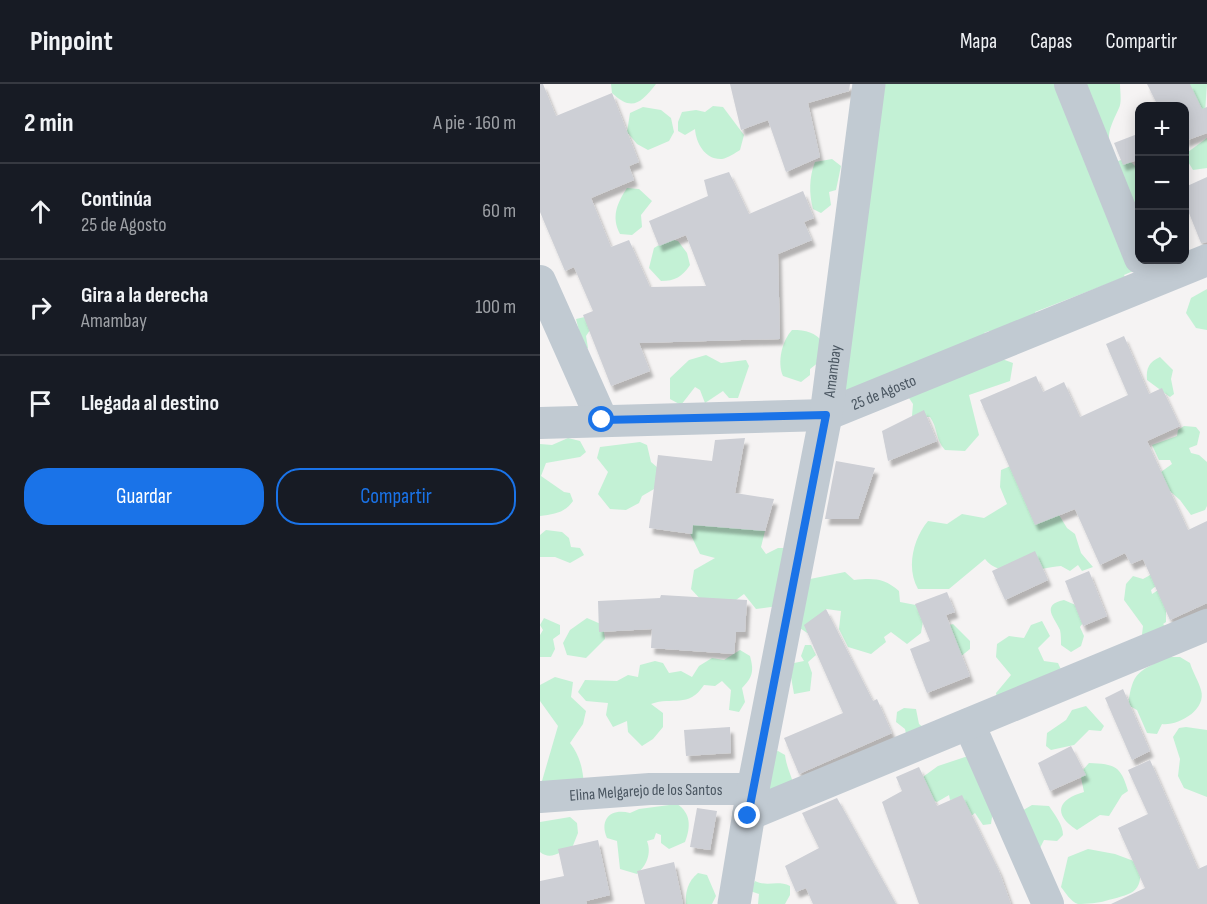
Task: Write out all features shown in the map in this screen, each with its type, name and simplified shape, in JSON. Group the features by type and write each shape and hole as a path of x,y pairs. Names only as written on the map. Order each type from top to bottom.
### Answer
{"street":[{"name":"Amambay","path":"734,904 751,802 826,415 869,84"},
{"path":"1070,84 1143,267"},
{"name":"25 de Agosto","path":"540,423 826,415 1143,267 1207,260"},
{"path":"540,282 602,420"},
{"path":"751,802 969,724 1207,625"},
{"path":"969,724 1048,904"},
{"name":"Elina Melgarejo de los Santos","path":"540,797 650,789 751,802"}],"green space":[{"path":"611,84 656,84 641,100 631,104 612,93"},
{"path":"877,84 1120,84 1120,106 1110,129 1109,140 1115,162 1127,158 1135,166 1135,264 1138,264 1138,269 1124,275 1125,277 1035,312 1036,320 991,335 989,331 984,333 1002,359 1013,363 1010,381 969,395 979,435 965,451 945,450 930,417 912,416 913,404 909,398 844,391"},
{"path":"1179,84 1207,84 1205,113 1189,108 1189,102 1180,102 1176,99"},
{"path":"713,106 723,107 744,135 740,150 722,159 711,157 702,150 695,129 685,135 678,131 678,122 682,112 696,110 705,112"},
{"path":"643,107 661,110 671,118 674,132 669,141 648,150 637,144 627,132 630,113"},
{"path":"1207,138 1207,168 1193,170 1189,163 1189,151"},
{"path":"832,159 841,166 836,190 829,192 831,205 821,213 813,209 810,191 812,174 815,162"},
{"path":"627,188 639,189 652,201 641,215 642,227 632,235 620,234 616,222 618,205"},
{"path":"669,239 678,241 687,253 690,265 678,278 661,281 649,268 654,248"},
{"path":"1207,289 1207,330 1196,328 1186,313 1191,298"},
{"path":"589,316 594,324 586,336 588,348 584,350 576,319"},
{"path":"792,330 810,332 824,343 819,362 810,369 810,375 801,382 783,376 781,370 782,352"},
{"path":"706,355 721,363 746,360 749,366 738,398 729,398 723,391 705,403 700,390 695,387 681,405 670,399 670,378 689,360"},
{"path":"1160,357 1173,370 1171,379 1174,394 1170,397 1147,380 1149,366"},
{"path":"1184,426 1196,427 1200,432 1197,445 1189,448 1191,453 1199,455 1207,462 1207,506 1205,510 1191,515 1180,500 1154,477 1172,464 1170,460 1159,460 1152,445 1177,436 1178,430"},
{"path":"568,438 580,441 586,452 580,457 546,463 541,476 564,492 570,493 573,501 563,510 540,516 540,444 552,445"},
{"path":"640,442 647,445 651,462 665,474 661,485 642,496 639,503 626,510 610,509 598,494 608,472 597,458 600,447"},
{"path":"1018,463 1056,510 1067,528 1075,534 1081,553 1093,567 1082,571 1078,565 1070,571 1061,566 1010,571 992,565 985,559 949,589 918,589 912,572 913,554 918,536 928,521 947,524 962,514 984,518 1007,504 1000,487 1001,470"},
{"path":"763,511 765,531 761,547 766,554 778,548 788,548 778,606 756,609 744,594 728,606 703,602 691,589 694,570 715,558 700,554 687,527 698,516"},
{"path":"546,530 562,532 569,538 571,547 580,548 584,555 570,563 555,557 540,557 540,535"},
{"path":"845,572 854,580 883,581 899,591 900,602 921,606 924,615 921,633 907,644 891,632 884,637 886,642 871,654 848,647 839,629 841,611 826,609 820,622 809,634 795,625 810,579"},
{"path":"1152,574 1158,584 1151,590 1152,594 1160,589 1166,597 1166,622 1163,624 1167,628 1141,643 1143,626 1124,600 1126,584 1133,576 1143,579"},
{"path":"1064,600 1080,607 1088,615 1080,627 1084,636 1081,646 1071,652 1061,645 1060,630 1051,612 1053,605"},
{"path":"544,618 560,625 560,634 553,639 555,649 551,657 540,657 540,635 543,630 540,625"},
{"path":"587,618 603,625 605,639 586,658 567,655 563,643 570,630"},
{"path":"1042,621 1050,636 1038,648 1044,661 1058,663 1063,674 998,704 996,693 1011,675 996,657 997,644 1009,636 1024,638 1031,625"},
{"path":"953,624 970,641 970,649 960,657 946,626"},
{"path":"805,645 811,645 816,655 808,662 812,673 810,691 794,694 791,677 794,663 804,661 801,656"},
{"path":"740,650 750,656 752,670 742,688 745,702 739,712 729,710 731,690 722,681 715,686 704,685 692,697 680,701 651,704 663,713 663,727 653,739 642,746 628,732 627,721 613,727 606,715 608,703 586,701 578,692 585,680 617,681 628,675 638,677 640,665 655,661 663,663 669,673 681,671 692,677 699,666 712,658 724,660"},
{"path":"1167,657 1180,657 1190,663 1202,697 1196,710 1190,715 1176,722 1162,724 1157,734 1147,733 1137,710 1128,705 1132,685 1143,670"},
{"path":"555,677 573,682 571,697 586,711 583,724 570,743 580,763 584,786 542,781 558,726 540,701 540,685"},
{"path":"1086,706 1104,726 1101,731 1089,730 1074,745 1051,750 1046,746 1047,733 1066,720 1072,710"},
{"path":"904,708 916,709 919,724 924,728 908,743 905,729 896,722 897,712"},
{"path":"1179,728 1207,730 1207,797 1184,788 1178,776 1180,759 1173,737"},
{"path":"778,751 785,755 793,783 794,788 788,796 766,788 767,754"},
{"path":"968,756 993,810 991,824 983,825 975,813 968,818 957,799 950,800 949,795 937,802 932,800 920,779 938,766"},
{"path":"1089,763 1105,764 1116,768 1123,776 1128,791 1122,795 1109,816 1100,815 1077,830 1064,818 1061,808 1068,799 1084,792 1080,773"},
{"path":"677,804 687,816 688,831 685,842 669,849 661,843 661,835 656,833 654,839 647,841 648,855 637,874 620,869 617,841 607,838 605,831 608,816 617,812 630,813 639,809"},
{"path":"1032,805 1049,806 1063,831 1063,835 1057,841 1044,840 1040,848 1020,812"},
{"path":"570,817 577,823 578,833 572,848 548,856 540,852 540,822"},
{"path":"1088,849 1115,854 1139,863 1140,881 1137,887 1128,894 1102,902 1078,904 1073,901 1061,887 1068,857"},
{"path":"698,873 707,875 716,896 712,904 686,904 688,887"},
{"path":"755,881 790,886 790,895 785,904 758,904 759,894 750,891"}],"building":[{"path":"540,84 543,84 556,116 612,93 639,162 629,166 634,180 591,198 611,247 629,240 650,287 706,286 686,235 659,246 649,221 708,196 704,180 729,172 749,214 803,191 814,218 804,222 812,240 778,254 780,339 639,343 650,371 611,386 583,315 593,311 574,267 565,271 540,212"},
{"path":"730,84 850,84 849,91 808,103 820,157 786,172 768,120 741,130"},
{"path":"1147,84 1190,84 1202,109 1207,107 1207,133 1189,140 1189,102 1156,102"},
{"path":"1135,135 1135,161 1123,165 1114,143"},
{"path":"1207,177 1207,242 1201,243 1189,213 1189,185"},
{"path":"1124,336 1149,394 1162,388 1180,426 1147,441 1188,530 1207,521 1207,603 1170,620 1143,559 1131,564 1125,553 1100,565 1075,509 1035,525 980,400 1036,376 1043,392 1064,382 1080,417 1128,395 1106,344"},
{"path":"924,410 937,441 888,461 882,431"},
{"path":"745,438 735,493 774,499 765,531 693,525 692,534 649,528 658,455 712,461 715,440"},
{"path":"836,461 875,468 858,519 825,519"},
{"path":"1035,551 1048,580 1005,600 992,571"},
{"path":"1089,571 1107,616 1083,626 1065,581"},
{"path":"947,592 955,612 946,615 970,676 927,693 910,649 930,641 915,604"},
{"path":"661,595 747,600 745,632 736,632 734,654 651,648 652,629 599,632 598,601 660,598"},
{"path":"826,609 873,701 877,699 892,733 799,774 784,738 843,713 804,625"},
{"path":"1123,689 1150,751 1132,760 1105,698"},
{"path":"730,727 731,753 686,756 684,730"},
{"path":"1071,746 1086,775 1050,791 1038,763"},
{"path":"1150,760 1198,869 1207,865 1207,904 1111,904 1145,888 1118,828 1148,814 1128,770"},
{"path":"919,767 937,806 962,795 999,871 1011,904 919,904 882,802 902,791 896,777"},
{"path":"837,798 896,904 813,904 806,888 796,892 785,866 819,848 802,813"},
{"path":"697,808 717,811 710,850 690,847"},
{"path":"598,840 610,895 586,901 587,904 540,904 540,881 564,876 558,849"},
{"path":"674,862 683,904 645,904 637,871"}],"route":[{"path":"602,420 826,415 748,816"}]}
